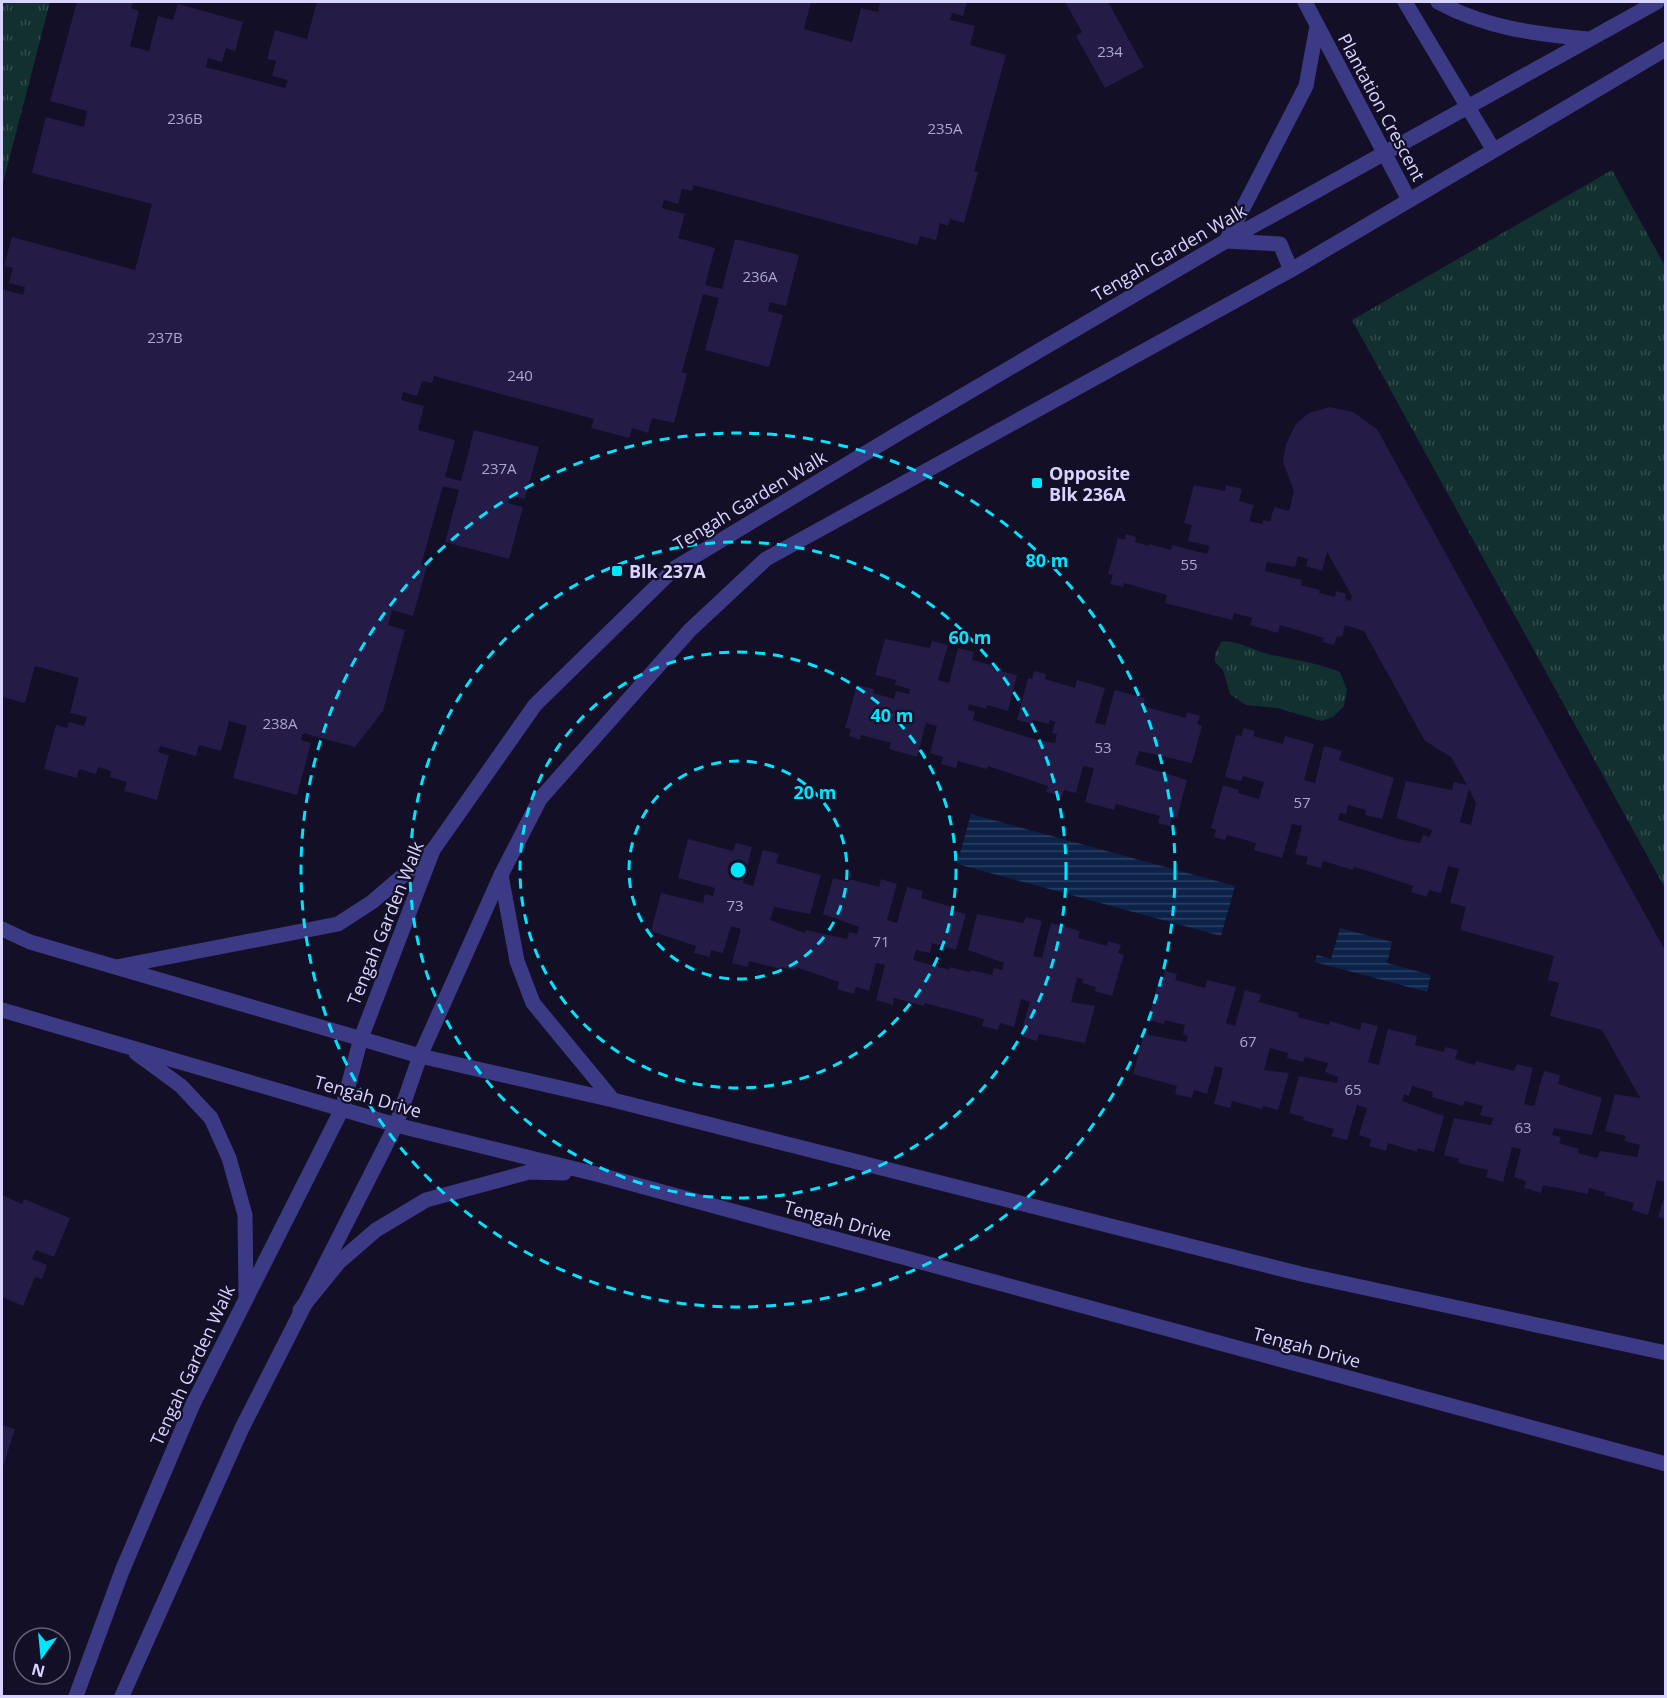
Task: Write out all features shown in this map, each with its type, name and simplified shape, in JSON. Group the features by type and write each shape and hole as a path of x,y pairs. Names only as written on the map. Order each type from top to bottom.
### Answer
{"street":[{"name":"Plantation Crescent","path":"1305,2 1408,198"},
{"path":"1405,2 1493,149"},
{"path":"1438,2 1457,12 1522,33 1588,39"},
{"name":"Tengah Garden Walk","path":"76,1696 122,1571 193,1404 342,1109 361,1038 432,850 535,705 675,568 899,432 1226,241 1657,2"},
{"path":"1291,270 1280,244 1226,241 1306,86 1317,26"},
{"path":"122,1696 242,1428 396,1125 420,1056 501,875 540,799 690,630 766,559 1291,270 1408,198 1665,49"},
{"path":"113,967 338,924 372,902 432,850"},
{"path":"501,875 517,961 533,1003 613,1100"},
{"path":"2,929 30,942 420,1056 613,1100 1300,1274 1665,1353"},
{"name":"Tengah Drive","path":"2,1010 396,1125 600,1175 1665,1464"},
{"path":"126,1046 181,1086 212,1118 229,1158 245,1215 246,1296"},
{"path":"300,1310 339,1262 376,1230 426,1200 529,1172 600,1175"}],"green space":[{"path":"2,2 50,2 2,187"},
{"path":"1612,170 1665,266 1665,888 1352,320"},
{"path":"1222,641 1340,672 1347,690 1344,706 1333,717 1321,721 1278,708 1246,705 1230,694 1223,670 1215,662 1215,653"}],"water":[{"path":"971,814 1235,886 1221,936 957,864"},
{"path":"1340,928 1392,942 1387,963 1431,975 1427,992 1315,962 1317,955 1331,959"}],"building":[{"path":"77,2 133,2 131,8 139,11 130,46 149,51 158,16 173,20 178,4 243,22 235,51 226,48 222,62 208,58 206,67 285,88 288,80 272,76 276,61 267,59 275,30 307,39 317,2 811,2 804,29 852,42 861,8 878,12 880,3 876,2 967,2 963,16 952,13 950,20 975,26 970,45 1006,55 974,171 978,172 964,223 950,219 948,226 940,223 936,240 920,236 917,245 694,185 692,191 682,189 678,204 664,200 662,208 685,214 678,238 715,248 705,285 722,289 735,239 799,255 786,306 770,302 768,311 783,315 769,367 705,350 719,298 703,294 682,372 687,374 674,423 652,418 648,433 632,428 629,438 591,428 594,419 434,376 432,383 422,381 417,396 403,392 401,400 424,406 418,430 455,440 445,477 461,481 474,430 539,447 525,499 510,495 508,503 523,507 509,559 445,542 459,490 443,486 421,565 427,566 413,616 392,610 388,625 405,630 383,711 355,747 303,733 301,740 311,743 297,795 233,778 247,726 229,721 221,751 199,745 196,756 160,746 158,752 169,755 157,800 124,791 127,782 110,777 111,771 98,767 96,774 79,769 77,778 44,769 56,725 67,728 69,722 84,726 87,717 70,713 79,678 35,666 25,703 2,697 2,289 23,295 25,287 9,283 13,268 4,266 12,237 135,270 152,204 32,173 46,117 84,127 87,111 50,101"},
{"path":"1065,2 1108,2 1144,67 1105,88 1076,36 1082,32"},
{"path":"1330,407 1353,412 1377,429 1666,952 1666,1182 1657,1180 1648,1215 1632,1210 1634,1203 1604,1195 1605,1192 1589,1188 1588,1194 1543,1185 1541,1193 1524,1188 1526,1181 1514,1177 1521,1149 1512,1147 1503,1182 1486,1177 1488,1170 1458,1163 1459,1159 1444,1155 1454,1118 1491,1125 1493,1118 1480,1115 1483,1106 1465,1101 1463,1106 1432,1097 1433,1092 1412,1086 1409,1096 1404,1094 1402,1101 1444,1116 1434,1152 1418,1148 1417,1152 1388,1143 1386,1151 1369,1146 1371,1139 1359,1135 1367,1108 1357,1105 1347,1140 1331,1136 1334,1129 1303,1120 1304,1117 1289,1113 1299,1076 1337,1083 1338,1077 1325,1072 1328,1063 1305,1057 1303,1062 1287,1058 1288,1053 1270,1048 1264,1070 1289,1073 1278,1110 1263,1106 1262,1109 1232,1101 1230,1108 1214,1104 1223,1068 1215,1066 1207,1094 1194,1090 1192,1098 1175,1094 1177,1086 1133,1074 1144,1034 1186,1042 1188,1036 1183,1034 1185,1025 1165,1020 1164,1024 1148,1020 1159,979 1163,980 1165,971 1177,974 1175,980 1205,988 1207,980 1236,987 1226,1023 1235,1026 1245,990 1261,995 1259,1002 1299,1013 1298,1017 1329,1025 1330,1021 1360,1030 1362,1022 1378,1026 1368,1062 1379,1065 1388,1029 1417,1036 1415,1045 1444,1052 1445,1047 1458,1050 1455,1059 1475,1065 1476,1061 1514,1071 1517,1064 1533,1068 1524,1104 1534,1106 1544,1071 1560,1075 1558,1084 1602,1098 1592,1135 1554,1128 1552,1135 1561,1137 1559,1143 1579,1149 1578,1153 1597,1158 1600,1151 1637,1157 1640,1145 1624,1141 1626,1136 1605,1131 1615,1094 1640,1098 1602,1030 1550,1016 1559,983 1548,980 1554,956 1460,930 1466,907 1450,903 1459,869 1448,866 1441,893 1429,890 1427,897 1411,892 1413,886 1354,867 1353,870 1323,861 1321,868 1306,864 1308,857 1295,854 1302,826 1292,824 1282,858 1254,850 1256,843 1227,835 1225,840 1214,837 1216,830 1211,828 1223,785 1239,790 1238,793 1259,799 1264,782 1243,776 1241,781 1225,777 1236,735 1241,736 1244,728 1255,731 1253,736 1283,744 1285,736 1314,744 1304,780 1315,783 1324,746 1342,751 1339,760 1394,778 1382,819 1365,815 1366,810 1348,805 1346,814 1340,813 1338,820 1399,839 1420,843 1423,835 1430,837 1432,830 1396,818 1406,781 1452,790 1454,782 1467,785 1451,757 1425,741 1364,631 1345,625 1342,637 1337,636 1334,645 1323,642 1324,638 1280,625 1278,633 1250,625 1252,618 1234,613 1232,620 1165,603 1167,595 1124,583 1123,587 1110,584 1113,575 1108,574 1118,538 1125,540 1126,534 1136,537 1135,542 1149,546 1149,544 1171,550 1172,545 1207,554 1210,546 1188,541 1192,525 1184,523 1194,485 1225,491 1226,485 1242,489 1239,501 1254,505 1249,521 1262,524 1263,520 1270,522 1274,507 1289,511 1294,491 1283,462 1286,444 1296,424 1309,413","holes":["1327,552 1352,596 1350,601 1345,599 1346,594 1336,591 1335,597 1319,593 1320,590 1301,585 1302,580 1265,571 1267,562 1295,567 1298,556 1308,559 1306,566 1322,571","1469,789 1476,803 1471,825 1460,822"]},
{"path":"885,639 930,648 932,641 948,645 938,680 949,683 958,648 974,652 972,660 1002,668 1001,671 1017,675 1008,711 987,705 986,709 969,704 968,710 975,712 973,720 1034,739 1055,743 1057,734 1052,733 1055,722 1050,720 1049,724 1033,720 1032,724 1017,720 1028,678 1032,679 1034,671 1046,674 1045,679 1075,688 1077,680 1105,688 1095,723 1105,725 1115,690 1145,698 1143,706 1186,718 1187,712 1200,716 1197,724 1202,726 1192,763 1139,751 1135,764 1187,780 1177,818 1172,816 1170,826 1158,823 1160,816 1116,804 1114,810 1085,802 1094,768 1083,766 1076,793 1064,790 1062,796 1046,792 1048,786 988,766 987,769 958,761 956,768 941,764 943,757 930,753 937,726 926,723 917,757 889,749 891,743 861,735 860,740 849,736 851,729 845,728 857,685 874,689 873,693 894,699 896,691 909,694 910,689 895,685 896,680 875,675"},
{"path":"688,839 733,851 736,843 752,847 743,883 753,886 763,850 779,854 776,863 821,875 810,914 774,907 770,920 805,933 806,930 847,939 849,932 857,934 859,927 823,914 833,878 849,882 849,879 879,887 881,879 897,884 887,920 897,923 907,887 923,891 921,898 952,907 951,910 966,914 956,950 932,943 930,953 916,950 913,960 950,970 950,967 992,975 994,968 1002,970 1004,963 968,950 977,914 1023,923 1026,917 1042,921 1033,956 1042,958 1051,923 1080,931 1078,938 1107,946 1108,941 1121,945 1118,953 1124,955 1112,996 1095,991 1096,987 1082,983 1083,979 1077,978 1071,1002 1095,1006 1085,1043 1039,1034 1037,1041 1020,1036 1030,1002 1021,999 1014,1027 1000,1023 998,1030 982,1026 984,1019 925,1003 924,1006 894,998 893,1005 876,1000 885,965 876,963 869,991 856,987 854,994 837,989 839,982 796,967 795,970 781,967 780,969 749,961 748,967 732,963 741,929 731,926 723,953 711,950 710,957 694,953 696,946 651,931 661,893 703,903 705,894 713,896 715,888 678,878"},
{"path":"1666,1192 1666,1219 1658,1217"},
{"path":"2,1195 22,1204 24,1199 70,1218 54,1257 36,1250 32,1259 47,1265 42,1279 35,1277 23,1306 2,1297"},
{"path":"2,1425 15,1429 2,1470"}],"place":[{"name":"Opposite Blk 236A","path":"1037,483"},
{"name":"Blk 237A","path":"617,571"}]}
